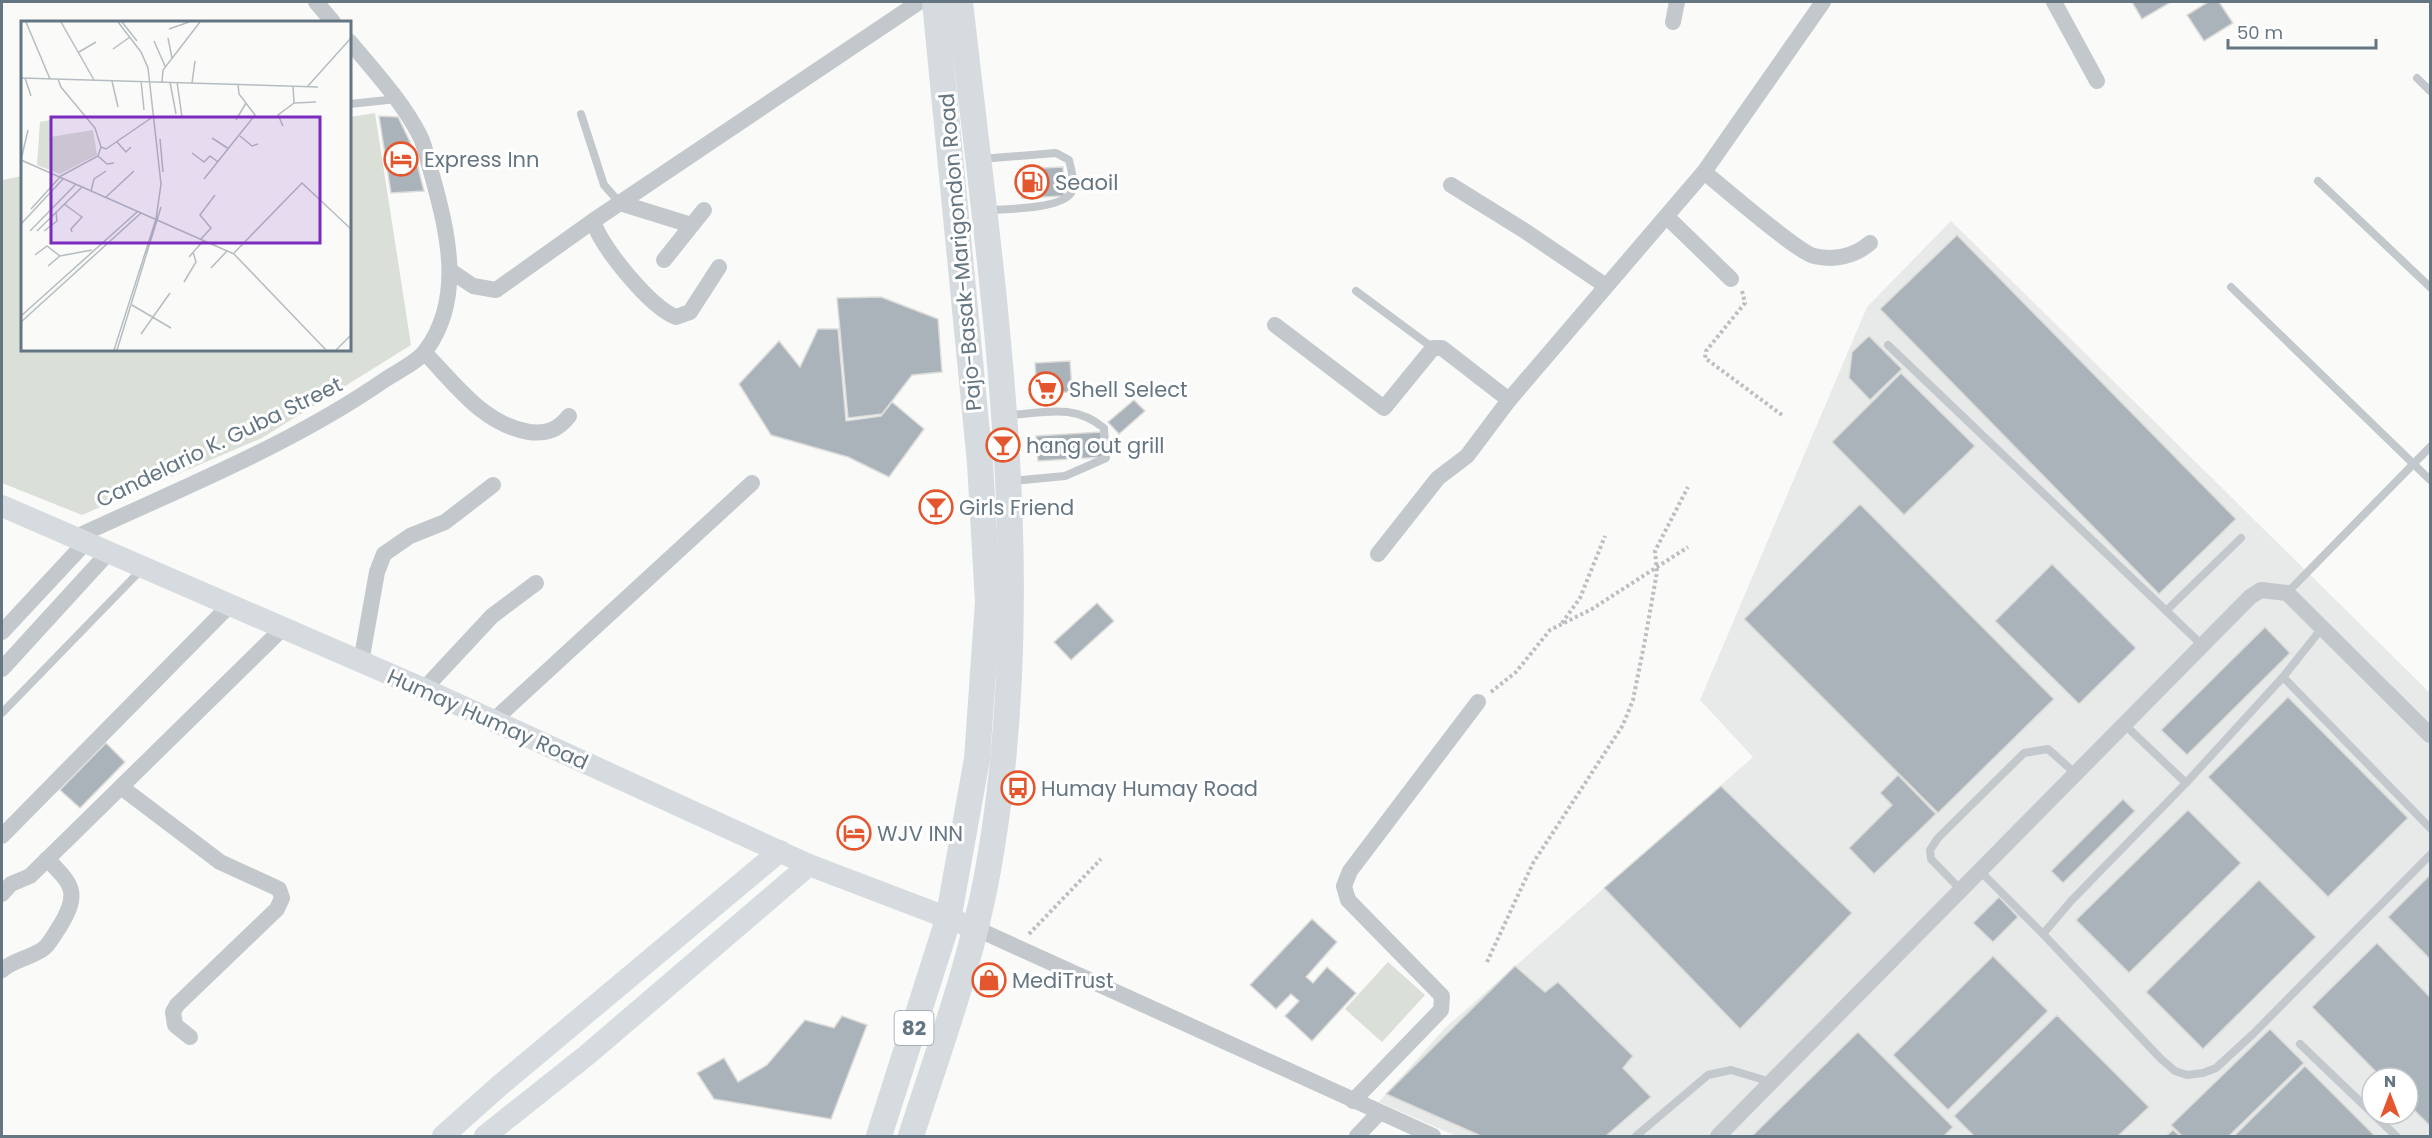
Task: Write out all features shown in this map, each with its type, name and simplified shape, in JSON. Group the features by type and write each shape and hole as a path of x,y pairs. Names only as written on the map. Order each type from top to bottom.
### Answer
{"main road":[{"name":"Pajo-Basak-Marigondon Road","path":"879,1137 948,920 977,759 983,704 988,602 981,474 935,2"},
{"name":"Pajo-Basak-Marigondon Road","path":"911,1137 976,929 989,867 1007,694 1012,605 1006,415 960,2"}],"street":[{"path":"316,2 332,21"},
{"path":"451,271 473,286 496,290 593,221 919,2"},
{"path":"1673,22 1677,2"},
{"path":"1378,554 1438,478 1467,456 1509,400 1704,172 1823,2"},
{"path":"2054,2 2097,81"},
{"name":"Candelario K. Guba Street","path":"79,540 256,453 362,396 425,352 439,328 448,303 451,271 439,202 421,138 397,99 351,43"},
{"path":"1704,172 1811,256 1845,256 1859,253 1870,243"},
{"path":"1451,185 1526,231 1606,286"},
{"path":"620,203 691,225"},
{"path":"664,260 704,210"},
{"path":"1667,217 1731,279"},
{"path":"593,221 608,251 660,307 676,317 690,312 719,267"},
{"path":"1275,325 1384,408 1433,348 1442,348 1509,400"},
{"path":"425,352 482,412 501,425 538,433 555,430 569,416"},
{"path":"493,721 752,483"},
{"path":"361,662 377,572 384,554 410,536 445,522 493,485"},
{"name":"Humay Humay Road","path":"2,506 424,689 809,865 976,929"},
{"path":"2,632 79,540"},
{"path":"2,669 109,552"},
{"path":"424,689 492,616 536,583"},
{"path":"1718,1137 2250,597 2261,590 2287,593 2430,735"},
{"path":"2,836 229,606"},
{"path":"2,894 11,884 30,876 282,629"},
{"path":"1353,1101 1441,1010 1442,996 1348,900 1344,886 1350,871 1478,702"},
{"path":"121,787 220,862 279,890 282,898 276,909 197,983 177,1005 173,1012 175,1024 190,1037"},
{"path":"443,1137 566,1030 780,851"},
{"path":"2,970 9,964 44,949 68,912 73,898 72,888 67,878 47,859"},
{"path":"485,1137 587,1054 809,865"},
{"path":"976,929 1433,1137"},
{"path":"566,1030 587,1054"},
{"path":"1357,1137 1379,1113"}],"lane":[{"path":"2417,78 2430,91"},
{"path":"351,104 397,99"},
{"path":"581,114 604,185 620,203"},
{"path":"978,159 1056,153 1069,160 1071,169 1072,190 1068,196 1047,205 984,210"},
{"path":"2318,181 2430,287"},
{"path":"2231,287 2430,480"},
{"path":"1356,291 1433,348"},
{"path":"1888,345 2203,646"},
{"path":"1006,415 1076,412 1090,417 1104,428 1107,447 1106,458 1065,477 1008,482"},
{"path":"2287,593 2430,447"},
{"path":"2166,611 2241,538"},
{"path":"2,713 144,567"},
{"path":"2043,934 2071,901 2186,783 2283,677 2322,628"},
{"path":"2283,677 2430,828"},
{"path":"2125,725 2186,783"},
{"path":"1961,890 1931,859 1929,850 1938,838 2024,753 2048,749 2076,774"},
{"path":"1980,871 2161,1059 2175,1071 2187,1075 2203,1073 2216,1068 2253,1034 2430,855"},
{"path":"2300,1044 2360,1102"},
{"path":"1636,1137 1708,1075 1731,1070 1772,1082"},
{"path":"2385,1126 2396,1137"}],"path":[{"path":"1731,279 1742,292 1745,303 1706,351 1705,358 1782,415"},
{"path":"1487,962 1533,863 1623,725 1633,700 1656,566 1655,551 1688,487"},
{"path":"1562,624 1580,598 1605,536"},
{"path":"1478,702 1516,672 1550,630 1592,609 1688,547"},
{"path":"1016,947 1101,859"}],"shaded area":[{"path":"375,113 411,345 262,438 82,515 2,483 2,180 21,176 21,351 351,351 351,117"},
{"path":"1951,221 2430,693 2430,1136 1456,1136 1379,1102 1445,1028 1753,757 1700,700 1867,307"},
{"path":"1388,962 1425,995 1382,1042 1345,1009"}],"building":[{"path":"2132,2 2171,2 2142,19"},
{"path":"2208,2 2219,2 2233,23 2204,41 2187,15"},
{"name":"Express Inn","path":"379,116 398,117 413,148 424,191 391,193"},
{"path":"1063,167 1064,196 1022,198 1020,169"},
{"path":"1957,235 2236,519 2159,594 1880,309"},
{"path":"881,297 938,319 942,372 912,375 882,414 848,418 837,298"},
{"path":"818,329 838,329 846,421 881,416 892,402 924,429 889,477 848,457 771,435 739,384 779,341 800,367"},
{"path":"1869,336 1902,369 1870,400 1849,378 1852,352"},
{"path":"1070,361 1072,392 1037,394 1035,363"},
{"path":"1901,373 1975,446 1904,515 1832,442"},
{"path":"1134,400 1145,411 1119,434 1108,422"},
{"path":"1101,432 1103,457 1038,461 1036,436"},
{"path":"1860,504 2054,699 1938,813 1744,619"},
{"path":"2052,564 2136,648 2079,704 1995,621"},
{"path":"1097,603 1114,621 1071,660 1054,642"},
{"path":"2265,627 2290,653 2187,755 2161,730"},
{"path":"2288,697 2408,818 2328,897 2208,777"},
{"path":"106,743 125,762 80,808 60,790"},
{"path":"1898,775 1936,814 1874,874 1849,848 1892,805 1880,793"},
{"path":"1721,786 1852,913 1740,1029 1604,888"},
{"path":"2123,799 2135,811 2063,883 2051,871"},
{"path":"2188,810 2241,863 2129,973 2076,920"},
{"path":"2430,875 2430,959 2388,917"},
{"path":"2259,880 2316,937 2203,1049 2146,992"},
{"path":"1999,897 2018,917 1993,942 1973,923"},
{"path":"1312,919 1337,942 1306,977 1313,983 1327,967 1356,993 1312,1041 1285,1016 1299,1001 1291,994 1276,1009 1250,985"},
{"path":"2377,943 2430,997 2430,1126 2420,1116 2420,1066 2370,1066 2312,1007"},
{"path":"1993,956 2048,1011 1948,1110 1893,1055"},
{"path":"1515,966 1545,992 1558,982 1633,1056 1623,1068 1651,1097 1606,1136 1481,1136 1386,1094"},
{"path":"2057,1015 2149,1107 2118,1136 1974,1136 1954,1116"},
{"path":"842,1016 867,1025 831,1119 714,1099 697,1073 724,1058 738,1082 767,1065 805,1020 834,1028"},
{"path":"2270,1029 2304,1063 2229,1136 2182,1136 2171,1125"},
{"path":"1858,1032 1953,1127 1944,1136 1752,1136"},
{"path":"2305,1066 2360,1121 2360,1126 2365,1126 2375,1136 2234,1136"},
{"path":"2173,1130 2180,1136 2166,1136"}],"place":[{"name":"Express Inn","path":"401,159"},
{"name":"Seaoil","path":"1032,182"},
{"name":"Shell Select","path":"1046,389"},
{"name":"hang out grill","path":"1003,445"},
{"name":"Girls Friend","path":"936,507"},
{"name":"Humay Humay Road","path":"1018,788"},
{"name":"WJV INN","path":"854,833"},
{"name":"MediTrust","path":"989,980"}]}
